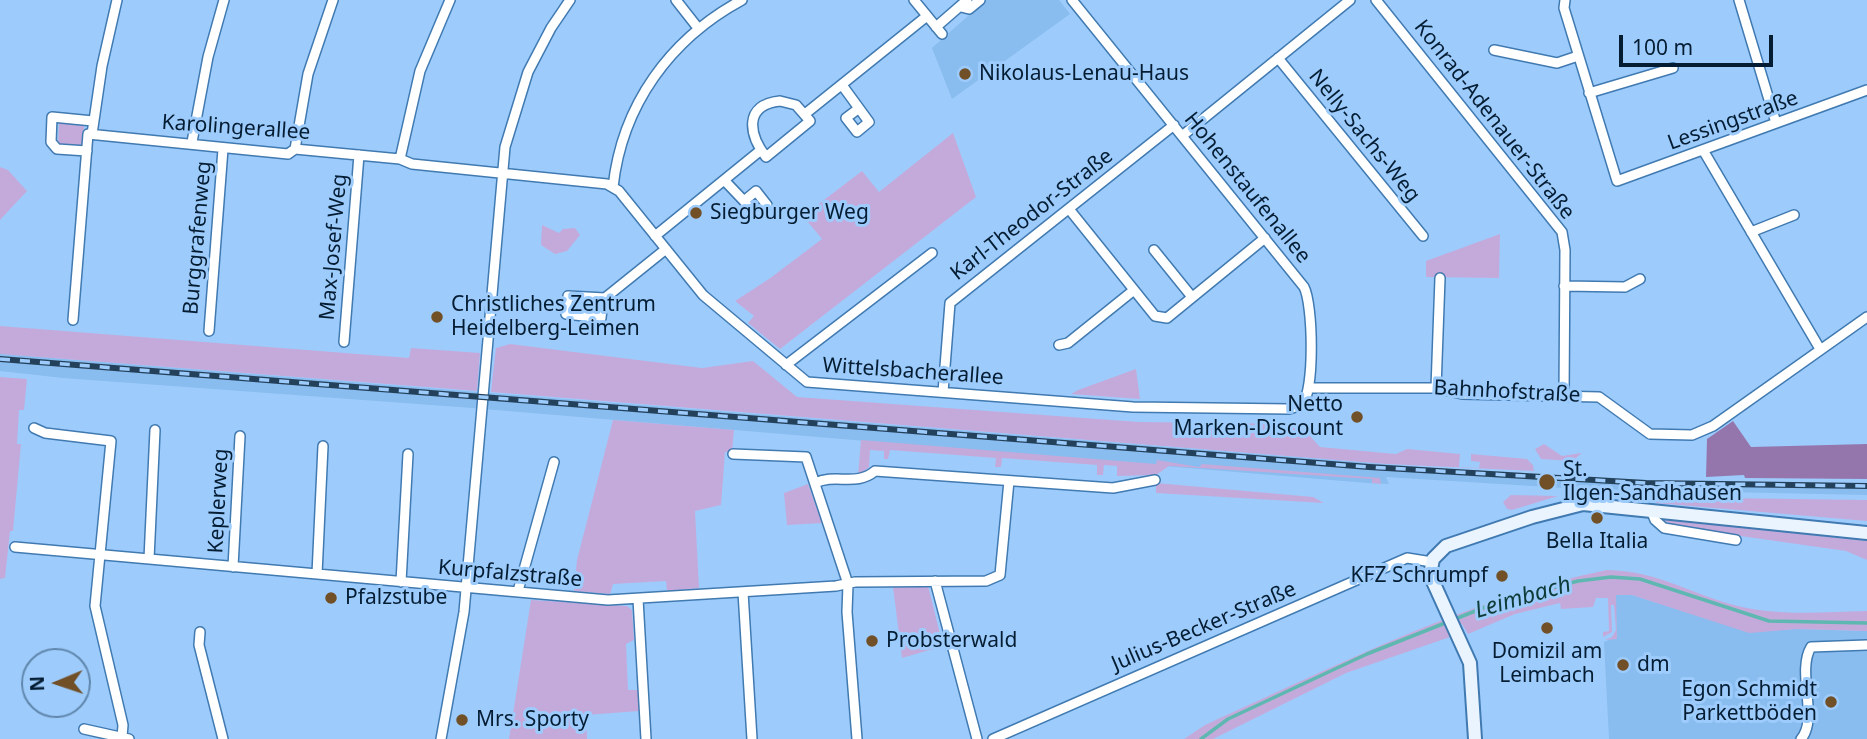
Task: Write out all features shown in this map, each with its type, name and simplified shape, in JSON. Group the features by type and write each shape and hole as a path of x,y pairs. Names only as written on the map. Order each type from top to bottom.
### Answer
{"street":[{"path":"73,320 88,134 92,134 117,0"},
{"path":"192,142 208,57 224,0"},
{"path":"295,149 308,74 333,0"},
{"path":"400,159 420,71 450,0"},
{"path":"441,739 466,587 507,136 523,85 544,39 570,0"},
{"path":"676,0 698,28"},
{"path":"502,172 613,187 620,150 642,94 665,61 698,28 742,0"},
{"path":"914,0 939,31 964,4 969,9 980,0"},
{"name":"Hohenstaufenallee","path":"1072,0 1300,281 1308,297 1309,387"},
{"path":"1182,136 1350,0"},
{"name":"Konrad-Adenauer-Straße","path":"1376,0 1558,226 1564,243 1564,396"},
{"path":"1565,0 1563,8 1589,93 1673,68"},
{"path":"1739,0 1776,124"},
{"path":"805,114 927,16"},
{"path":"1494,50 1557,63 1578,56"},
{"name":"Nelly-Sachs-Weg","path":"1278,58 1423,236"},
{"path":"842,85 858,109"},
{"name":"Lessingstraße","path":"1589,93 1614,176 1617,180 1622,180 1867,90"},
{"path":"773,102 788,102 810,121 766,157 761,150 753,138 752,127 764,106 773,102"},
{"path":"87,151 57,149 51,142 52,117 93,121"},
{"name":"Karl-Theodor-Straße","path":"943,392 950,303 1174,125"},
{"name":"Karolingerallee","path":"92,134 192,142 196,147 288,154 295,149 400,159 409,164 502,172"},
{"name":"Burggrafenweg","path":"209,331 223,149"},
{"path":"655,236 761,150"},
{"path":"1703,150 1820,349"},
{"name":"Max-Josef-Weg","path":"344,342 359,155"},
{"path":"724,180 744,201"},
{"name":"Wittelsbacherallee","path":"613,187 703,295 807,382 1133,407 1289,409 1301,405 1309,387"},
{"path":"1069,209 1155,316 1167,318 1265,238"},
{"path":"1751,232 1794,215"},
{"path":"603,299 666,249"},
{"path":"1154,250 1192,297"},
{"path":"786,365 932,253"},
{"path":"1436,388 1440,278"},
{"path":"1564,286 1625,287 1640,279"},
{"path":"1059,345 1068,343 1134,290"},
{"name":"Bahnhofstraße","path":"1309,387 1436,388 1462,394 1599,397 1650,435 1694,435 1713,426 1867,317"},
{"path":"34,428 45,433 111,440 95,606 126,738 84,729"},
{"path":"149,559 155,430"},
{"name":"Keplerweg","path":"233,567 240,436"},
{"path":"317,574 323,446"},
{"path":"401,582 408,454"},
{"path":"733,454 806,457 848,584 849,636 858,739"},
{"path":"517,592 554,462"},
{"path":"815,483 829,478 862,480 875,471 1113,488 1155,480"},
{"name":"Kurpfalzstraße","path":"15,547 608,600 848,584 986,581 1000,575 1009,481"},
{"path":"1475,739 1470,663 1430,578 1432,562 1440,550 1457,541 1572,506 1594,504 1867,533"},
{"path":"1650,510 1655,520 1664,527 1736,540"},
{"name":"Julius-Becker-Straße","path":"993,739 1407,558 1432,562"},
{"path":"935,581 977,739"},
{"path":"743,592 752,739"},
{"path":"638,598 646,739"},
{"path":"200,632 199,645 223,739"},
{"path":"1801,739 1807,728 1806,665 1811,647 1867,645"}],"shaded area":[{"name":"Nikolaus-Lenau-Haus","path":"986,0 1059,0 1070,14 952,99 932,48"},
{"path":"59,123 84,126 83,146 58,144"},
{"path":"953,133 976,197 780,349 748,323 754,316 735,301 822,239 803,216 862,171 879,192"},
{"path":"0,167 8,170 27,191 0,220"},
{"path":"542,225 559,233 563,229 575,228 580,235 567,251 555,254 541,245"},
{"path":"1500,234 1499,278 1426,277 1426,261"},
{"path":"0,326 409,358 411,348 480,353 477,391 0,354"},
{"path":"510,344 702,368 753,361 797,397 1139,422 1299,424 1320,447 1396,454 1407,449 1460,454 1459,467 1479,468 1480,462 1471,461 1471,454 1527,459 1533,465 1534,471 1387,464 491,392 496,348"},
{"path":"0,354 1496,473 1671,481 1867,484 1867,495 1581,489 1386,477 1389,484 1367,483 472,408 63,378 0,371"},
{"path":"1136,369 1140,399 1071,394 1078,390"},
{"path":"0,377 27,379 24,410 19,410 17,444 21,444 13,531 10,531 5,578 0,579"},
{"path":"613,420 734,430 732,452 725,452 721,505 695,511 699,588 667,591 666,581 613,584 610,594 574,591 577,560"},
{"path":"1733,421 1751,447 1867,444 1867,479 1745,478 1744,475 1706,477 1707,439"},
{"path":"861,440 1156,464 1157,460 1199,467 1202,464 1380,478 1381,484 1372,483 1372,479 1169,466 1156,475 1117,476 1117,466 1104,465 1103,475 1097,475 1097,465 1002,458 1001,467 995,467 996,458 890,450 888,459 884,459 884,451 870,450 869,467 858,476"},
{"path":"1544,444 1562,456 1582,453 1572,461 1541,459 1535,449"},
{"path":"1156,483 1313,497 1324,503 1156,493"},
{"path":"808,484 822,523 787,525 784,493"},
{"path":"1511,495 1558,496 1512,510 1507,509 1503,502"},
{"path":"1653,497 1867,500 1867,521 1656,503"},
{"path":"1661,519 1867,541 1867,560 1846,551 1677,527"},
{"path":"1607,570 1626,571 1661,579 1724,602 1757,610 1804,613 1867,611 1867,631 1797,629 1749,633 1632,595 1616,595 1617,639 1605,640 1612,637 1616,630 1614,605 1611,605 1612,632 1603,637 1603,632 1609,631 1608,598 1596,598 1593,607 1561,609 1560,603 1515,614 1468,634 1462,624 1446,629 1450,637 1346,673 1213,739 1184,739 1205,725 1452,616 1503,598"},
{"path":"928,586 943,646 902,658 893,587"},
{"path":"1615,595 1632,595 1749,632 1797,629 1867,631 1867,739 1609,739 1604,642 1617,637"},
{"path":"531,600 627,606 632,610 634,640 626,644 628,690 638,690 639,711 586,715 587,739 509,739"}],"waterway":[{"name":"Leimbach","path":"1201,739 1228,719 1367,654 1498,602 1578,581 1611,577 1640,579 1769,621 1867,623"}],"railway":[{"path":"0,359 1369,467 1646,483 1867,486"}],"place":[{"name":"Nikolaus-Lenau-Haus","path":"965,74"},
{"name":"Siegburger Weg","path":"696,213"},
{"name":"Christliches Zentrum Heidelberg-Leimen","path":"437,317"},
{"name":"Netto Marken-Discount","path":"1357,417"},
{"name":"St. Ilgen-Sandhausen","path":"1547,482"},
{"name":"Bella Italia","path":"1597,518"},
{"name":"KFZ Schrumpf","path":"1502,576"},
{"name":"Pfalzstube","path":"331,598"},
{"name":"Domizil am Leimbach","path":"1547,628"},
{"name":"Probsterwald","path":"872,641"},
{"name":"dm","path":"1623,665"},
{"name":"Egon Schmidt Parkettböden","path":"1831,702"},
{"name":"Mrs. Sporty","path":"462,720"}]}
